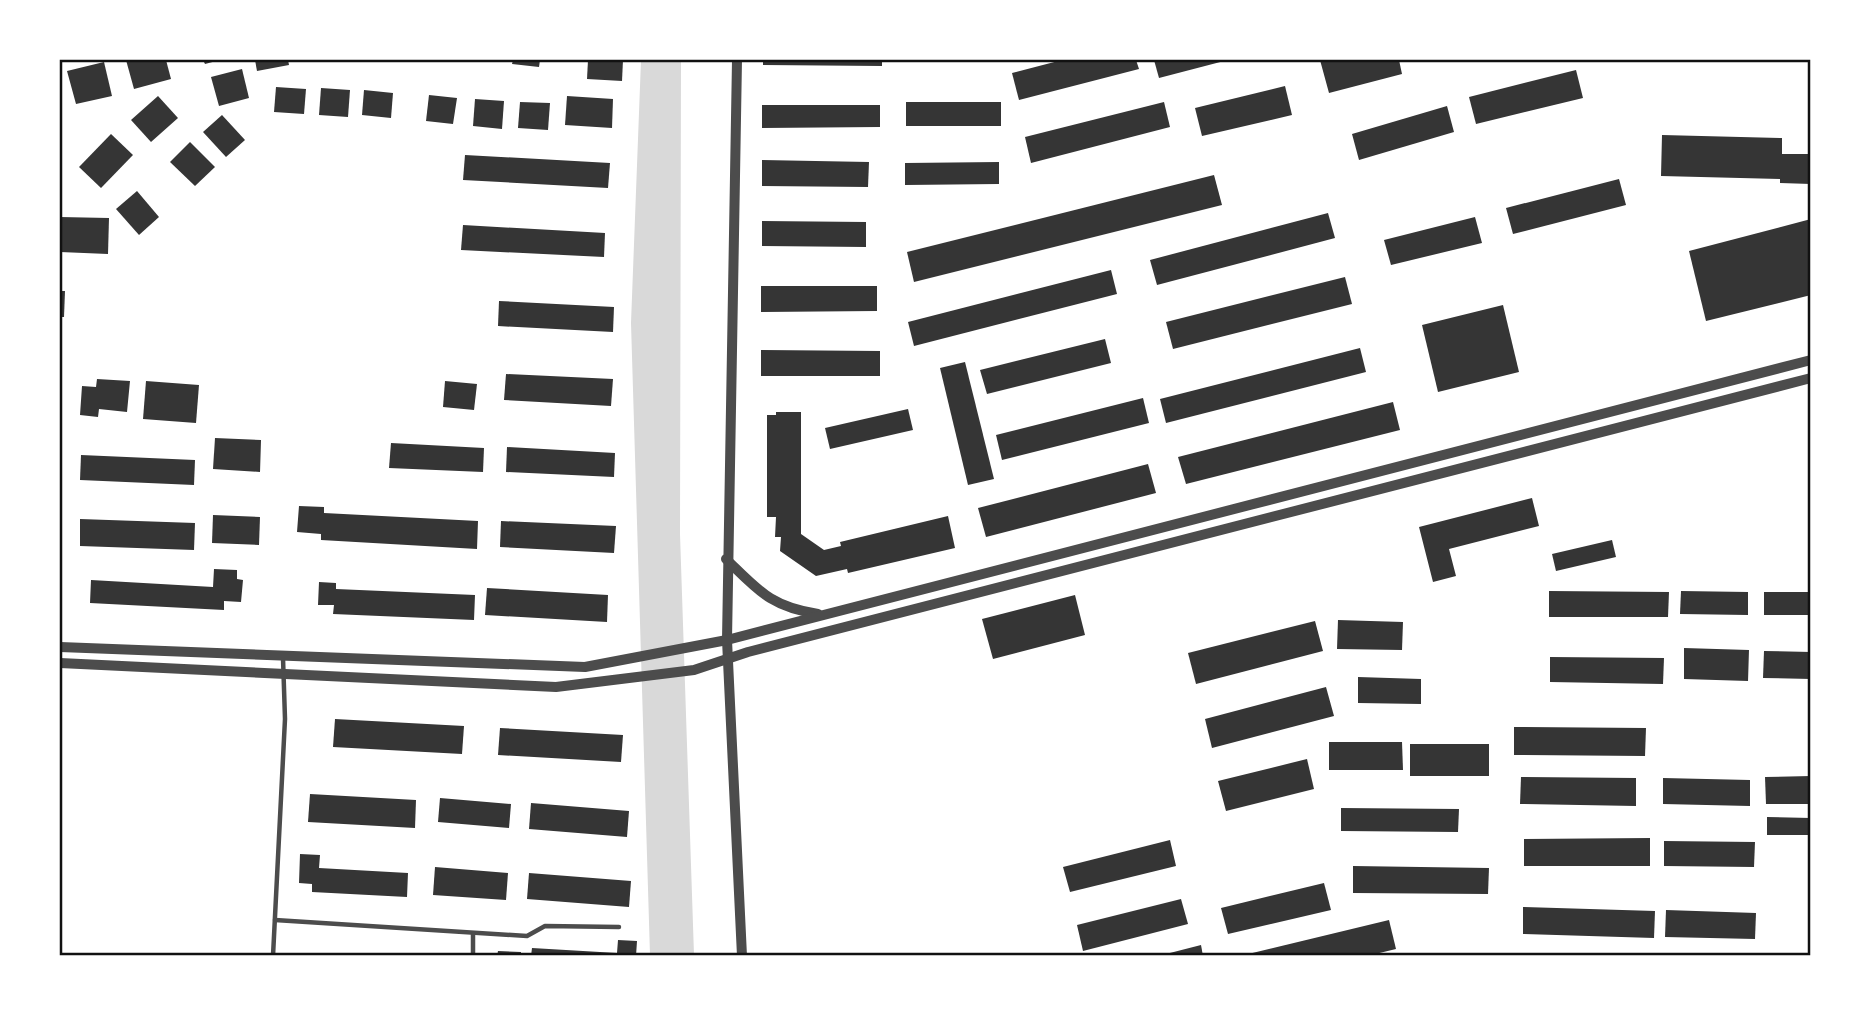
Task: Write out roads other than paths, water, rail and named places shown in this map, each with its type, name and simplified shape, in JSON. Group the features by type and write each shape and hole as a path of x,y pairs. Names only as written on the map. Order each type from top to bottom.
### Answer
{"street":[{"path":"737,60 726,559 727,659 743,956"},
{"path":"60,648 585,667 632,656 692,649 1811,360"},
{"path":"60,663 556,687 694,670 727,659 1811,378"},
{"path":"726,559 760,592 788,610 824,615"}],"lane":[{"path":"274,956 285,719 283,657"},
{"path":"275,920 527,936 545,926 619,927"},
{"path":"473,934 473,956"}]}
